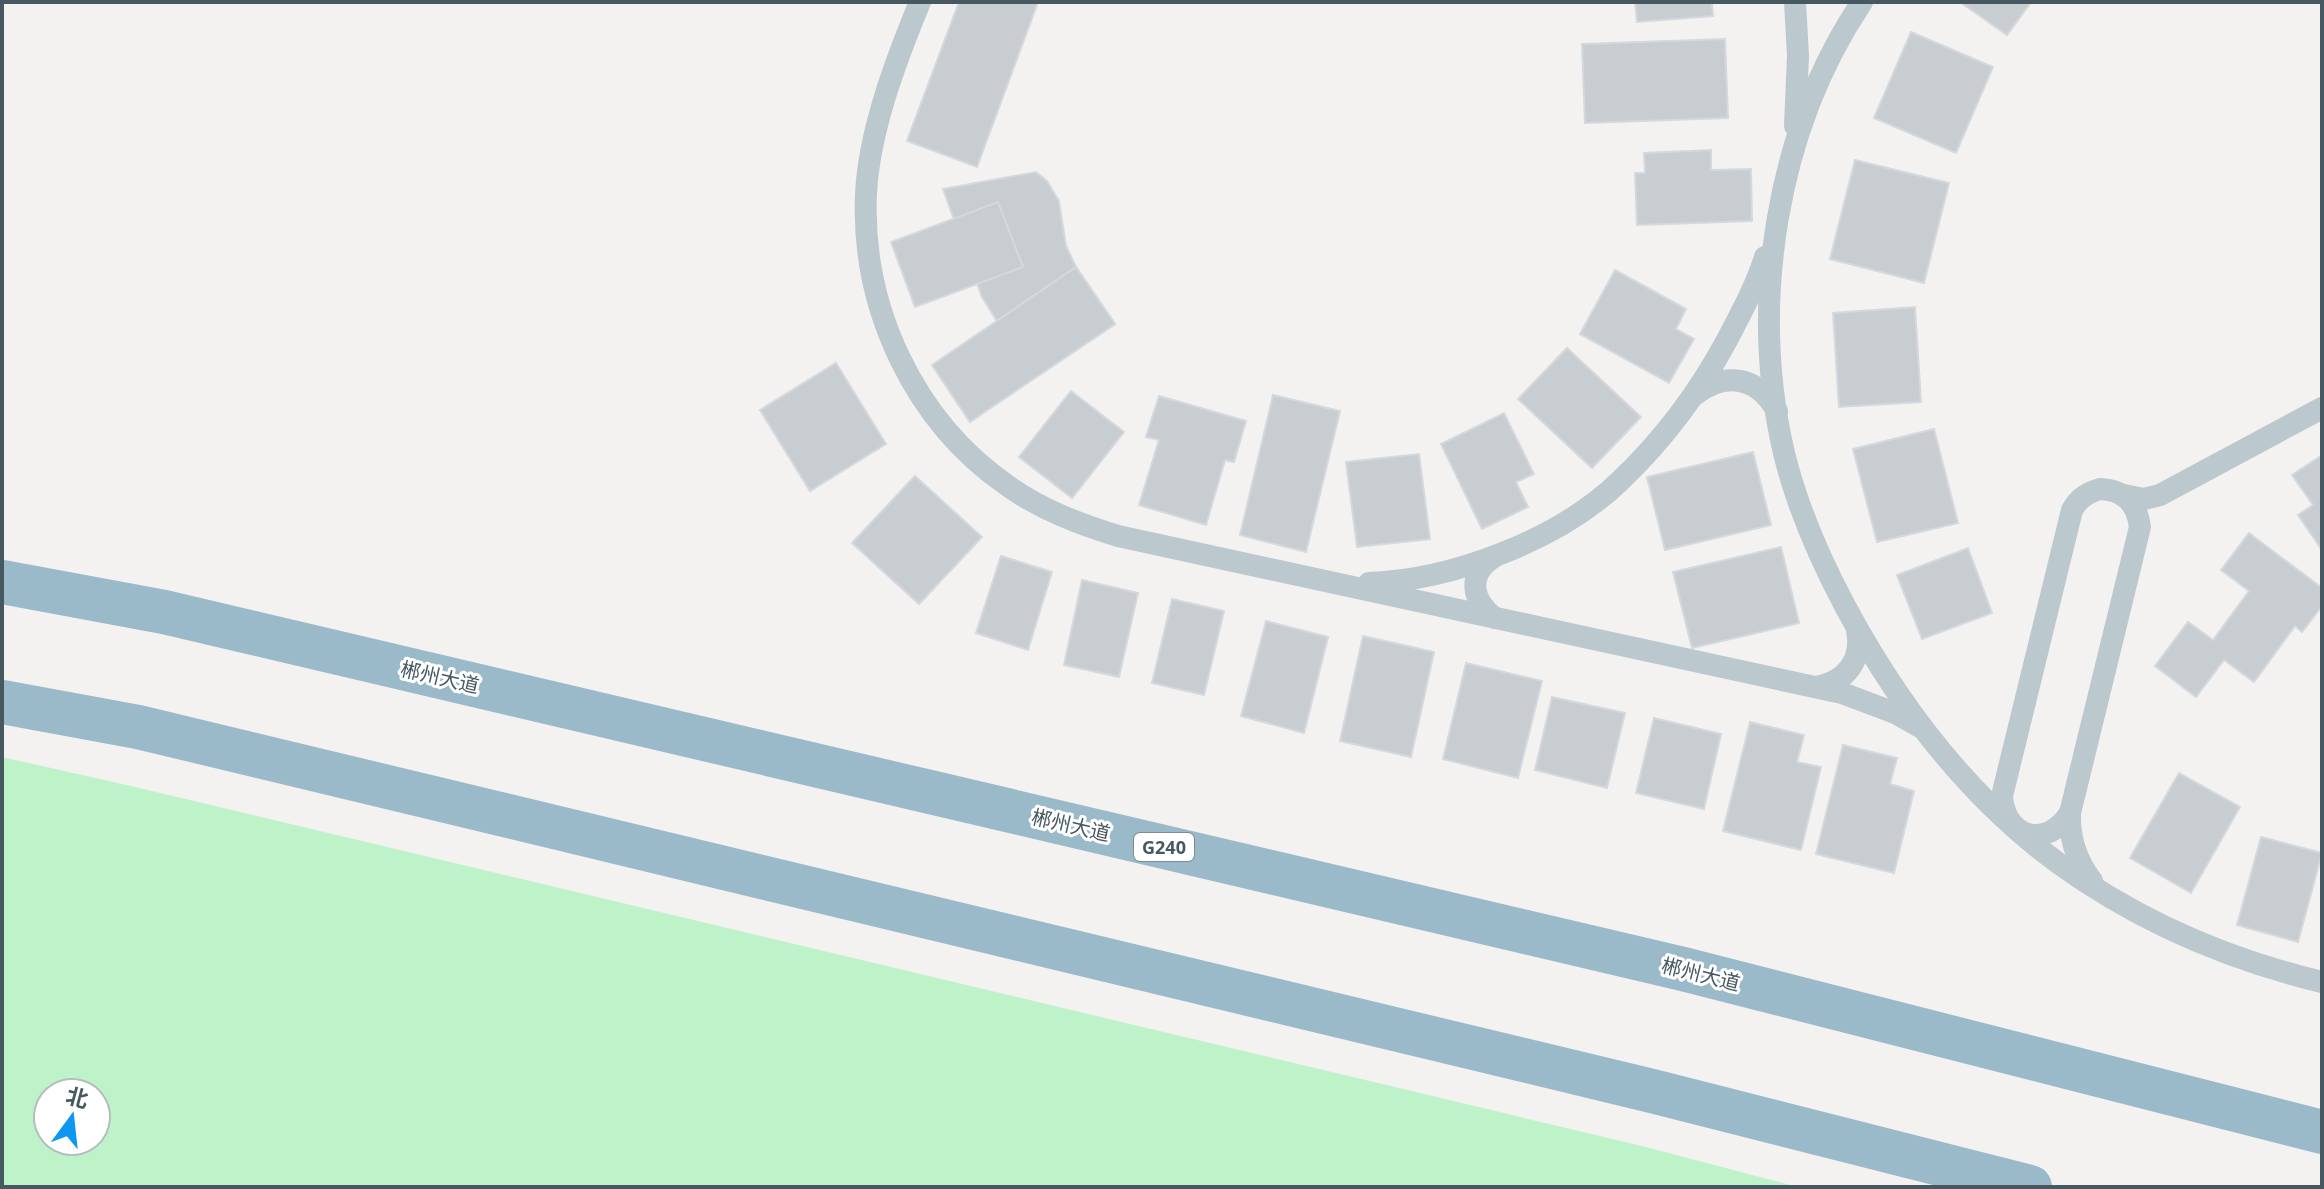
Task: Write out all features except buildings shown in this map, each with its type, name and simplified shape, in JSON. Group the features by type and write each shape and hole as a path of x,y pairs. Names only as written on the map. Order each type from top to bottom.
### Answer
{"highway":[{"name":"郴州大道","path":"2,582 164,612 1683,969 2322,1132"},
{"path":"2,702 153,731 1621,1083 2030,1187"}],"lane":[{"path":"920,2 893,76 872,148 866,222 873,282 885,325 902,366 923,401 976,461 998,478 1043,507 1080,524 1118,536 1815,687 1868,702 1920,727"},
{"path":"1687,404 1717,359 1741,313 1763,265 1778,215 1790,163 1797,109 1795,2"},
{"path":"1862,2 1829,59 1790,161 1778,215 1771,274 1770,334 1784,452 1801,510 1824,565 1884,674 1920,727 1961,776 2017,829 2057,862 2110,898 2165,928 2221,953 2322,982"},
{"path":"1495,618 1477,600 1475,587 1482,567 1489,560 1541,536 1618,483 1697,392 1722,380 1737,380 1761,390 1771,399 1777,411"},
{"path":"2124,495 2144,499 2160,495 2322,408"},
{"path":"2070,813 2053,831 2041,835 2029,835 2017,829 2008,820 2003,808 2002,796 2009,766 2072,510 2078,500 2088,493 2112,489 2133,503 2139,514 2140,527"},
{"path":"2110,898 2089,878 2074,852 2070,813 2140,527 2149,507 2160,495"},
{"path":"1340,584 1420,578 1499,555"},
{"path":"1815,687 1839,680 1856,659 1858,631 1852,618"},
{"path":"1961,776 1970,782 1989,784 1998,780 2009,766"}],"green space":[{"path":"2,757 1642,1146 1798,1187 2,1187"}]}
